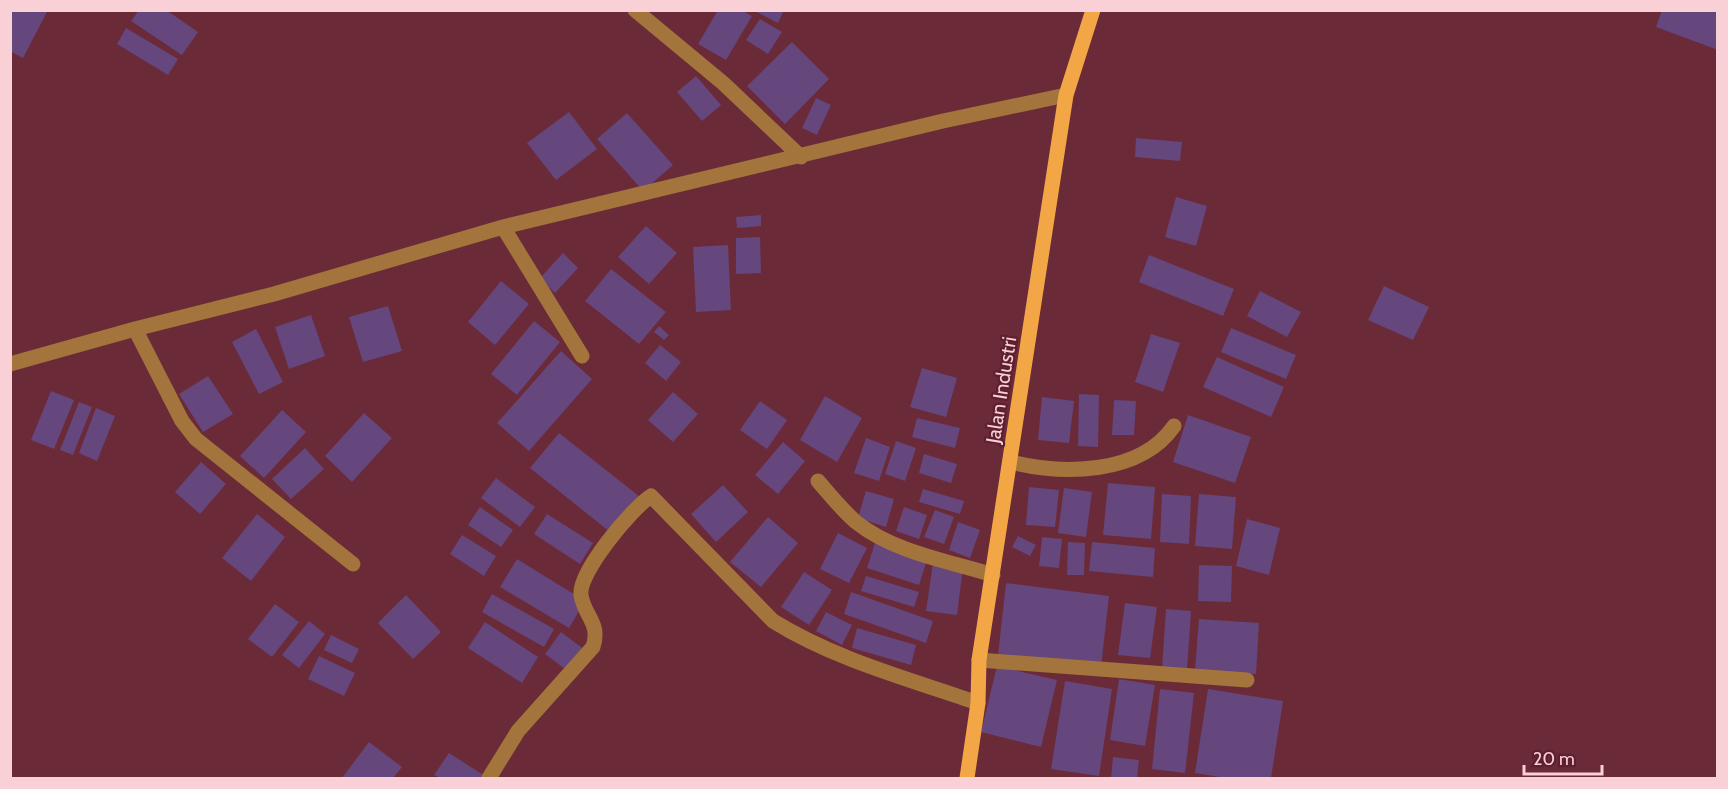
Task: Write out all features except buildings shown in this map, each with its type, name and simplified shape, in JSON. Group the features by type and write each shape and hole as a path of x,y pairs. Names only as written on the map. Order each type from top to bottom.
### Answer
{"main road":[{"name":"Jalan Industri","path":"967,778 978,702 979,660 1066,95 1093,10"}],"street":[{"path":"635,10 723,83 801,157"},
{"path":"10,364 274,294 503,227 943,121 1066,95"},
{"path":"503,227 582,356"},
{"path":"135,329 182,421 196,439 353,564"},
{"path":"1011,462 1037,468 1069,471 1099,468 1148,449 1168,435 1174,426"},
{"path":"818,482 843,510 871,532 923,554 993,575"},
{"path":"489,778 518,731 593,647 596,632 581,596 582,580 626,517 651,496 773,621 796,635 850,658 978,702"},
{"path":"979,660 1247,680"}]}
